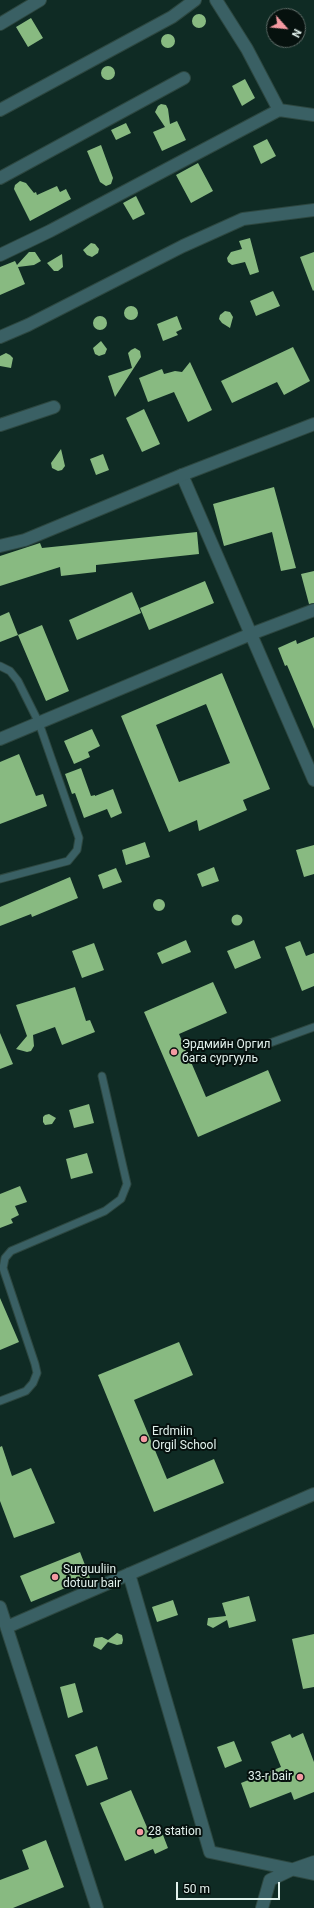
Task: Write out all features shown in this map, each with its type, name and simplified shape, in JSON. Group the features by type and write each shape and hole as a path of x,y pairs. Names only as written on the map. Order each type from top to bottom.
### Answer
{"street":[{"path":"0,24 40,0"},
{"path":"0,110 172,17 195,0"},
{"path":"216,0 247,49 279,110"},
{"path":"0,178 184,78"},
{"path":"0,255 57,227 279,110 314,115"},
{"path":"0,337 28,325 183,246 243,219 314,210"},
{"path":"0,425 54,407"},
{"path":"0,546 25,540 182,474 314,424"},
{"path":"182,474 314,780"},
{"path":"0,739 252,634 314,610"},
{"path":"7,1627 314,1494"},
{"path":"129,1574 210,1852 314,1874"},
{"path":"0,1607 97,1908"},
{"path":"262,1908 270,1880 291,1870 314,1862"}],"lane":[{"path":"0,666 10,671 18,681 39,723 79,838 77,850 68,861 0,879"},
{"path":"270,1043 314,1027"},
{"path":"0,1401 26,1391 33,1383 36,1373 35,1364 3,1268 5,1258 11,1251 105,1211 121,1198 127,1184 102,1076"}],"building":[{"path":"199,14 204,16 206,21 204,26 199,28 194,26 192,21 194,16"},
{"path":"31,18 43,38 28,47 16,27"},
{"path":"168,34 173,36 175,41 173,46 168,48 163,46 161,41 163,36"},
{"path":"108,66 113,68 115,73 113,78 108,80 103,78 101,73 103,68"},
{"path":"245,79 255,98 242,106 232,86"},
{"path":"161,104 166,105 168,109 170,124 177,121 186,140 162,151 153,132 165,127 155,112"},
{"path":"126,123 131,133 116,140 111,130"},
{"path":"267,139 276,156 261,164 253,146"},
{"path":"101,145 113,178 111,184 106,186 100,182 87,151"},
{"path":"198,163 213,191 191,203 176,175"},
{"path":"20,181 26,183 34,193 36,192 37,195 57,186 60,192 66,189 71,199 30,221 14,189 15,185"},
{"path":"136,196 145,214 133,220 123,203"},
{"path":"250,238 259,272 250,275 245,262 232,265 228,262 227,258 231,252 242,249 239,241"},
{"path":"91,243 95,244 99,249 98,253 92,257 87,255 83,250"},
{"path":"29,252 35,252 41,261 34,265 18,267 25,284 0,295 0,267 15,261 17,265"},
{"path":"314,252 314,290 313,291 300,257"},
{"path":"62,254 63,267 58,271 54,271 47,263"},
{"path":"273,291 280,306 256,316 250,301"},
{"path":"131,306 136,308 138,313 136,318 131,320 126,318 124,313 126,308"},
{"path":"225,311 230,312 233,317 230,328 219,319 220,315"},
{"path":"100,316 105,318 107,323 105,328 100,330 95,328 93,323 95,318"},
{"path":"177,316 182,329 176,332 178,335 163,341 157,324"},
{"path":"101,341 107,349 105,354 99,356 95,354 93,348"},
{"path":"293,347 310,381 284,395 277,382 232,403 221,381"},
{"path":"135,348 140,351 141,357 115,397 108,376 132,368 128,353"},
{"path":"6,353 13,358 11,368 0,366 0,356"},
{"path":"190,362 212,410 188,422 174,392 148,402 139,378 162,369 164,374 175,371 182,372"},
{"path":"144,409 160,444 142,452 126,418"},
{"path":"61,449 65,466 62,470 58,471 52,468 51,463"},
{"path":"103,454 109,470 96,475 90,459"},
{"path":"274,487 296,568 281,571 272,532 224,546 213,504"},
{"path":"197,532 199,554 96,565 96,572 61,576 60,567 0,586 0,556 40,543 42,548"},
{"path":"314,571 314,603 309,604 301,574"},
{"path":"205,581 214,603 149,630 140,608"},
{"path":"132,592 141,613 77,640 69,620"},
{"path":"9,612 18,635 0,642 0,616"},
{"path":"42,625 69,691 46,701 18,635"},
{"path":"314,637 314,729 287,665 285,666 278,648 296,640 297,644"},
{"path":"222,673 270,789 243,800 247,810 199,831 197,820 169,832 121,716","holes":["206,704 230,763 179,782 156,725"]},
{"path":"92,729 100,746 88,752 90,757 74,764 64,741"},
{"path":"19,754 36,796 43,794 47,806 0,824 0,762"},
{"path":"81,768 91,796 95,796 113,789 122,813 111,818 107,809 84,818 75,793 72,794 65,774"},
{"path":"145,842 150,857 126,865 122,850"},
{"path":"314,845 314,874 304,877 296,850"},
{"path":"214,867 219,881 202,887 197,874"},
{"path":"116,868 122,882 103,889 98,875"},
{"path":"70,877 78,898 32,917 31,914 0,926 0,907"},
{"path":"159,899 163,901 165,905 163,909 159,911 155,909 153,905 155,901"},
{"path":"237,914 241,916 243,920 241,924 237,926 233,924 231,920 233,916"},
{"path":"186,940 191,952 162,964 157,953"},
{"path":"254,940 261,958 235,969 227,951"},
{"path":"300,941 306,956 314,953 314,986 302,991 285,947"},
{"path":"94,943 104,970 82,978 72,951"},
{"name":"Эрдмийн Оргил бага сургууль","path":"213,982 227,1013 179,1034 206,1097 268,1070 281,1101 198,1137 144,1012"},
{"path":"75,987 86,1021 90,1020 95,1032 62,1045 55,1027 33,1035 34,1046 31,1051 27,1052 16,1049 27,1036 16,1005"},
{"path":"0,1033 13,1064 0,1069"},
{"path":"89,1104 94,1123 74,1128 69,1110"},
{"path":"49,1114 56,1118 52,1124 45,1125 43,1122 43,1117"},
{"path":"87,1153 93,1173 71,1179 66,1159"},
{"path":"20,1186 27,1202 15,1206 19,1215 11,1219 13,1223 0,1228 0,1194"},
{"path":"0,1298 19,1342 0,1350"},
{"path":"179,1342 193,1375 134,1400 167,1479 214,1459 224,1483 154,1512 98,1375"},
{"path":"2,1446 12,1476 31,1468 55,1523 14,1538 0,1501 0,1447"},
{"name":"Surguuliin dotuur bair","path":"80,1552 90,1578 31,1602 20,1576"},
{"path":"249,1596 256,1621 229,1628 227,1620 213,1628 207,1625 208,1618 226,1616 222,1603"},
{"path":"173,1600 178,1615 157,1622 152,1607"},
{"path":"117,1633 122,1635 122,1644 117,1645 108,1642 101,1650 93,1646 95,1638 102,1637 108,1640"},
{"path":"314,1634 314,1687 303,1689 292,1639"},
{"path":"75,1683 83,1712 68,1718 60,1687"},
{"name":"33-r bair","path":"303,1733 314,1762 314,1792 294,1800 291,1792 250,1808 241,1783 281,1767 271,1742 290,1734 292,1738"},
{"path":"234,1741 242,1761 225,1768 217,1747"},
{"path":"97,1746 108,1779 87,1786 75,1755"},
{"path":"131,1790 152,1839 163,1835 168,1848 155,1854 153,1849 125,1861 100,1803"},
{"path":"46,1840 64,1887 13,1908 0,1908 0,1880 29,1869 22,1850"}],"place":[{"name":"Эрдмийн Оргил бага сургууль","path":"174,1052"},
{"name":"Erdmiin Orgil School","path":"144,1439"},
{"name":"Surguuliin dotuur bair","path":"55,1577"},
{"name":"33-r bair","path":"300,1777"},
{"name":"28 station","path":"140,1832"}]}
